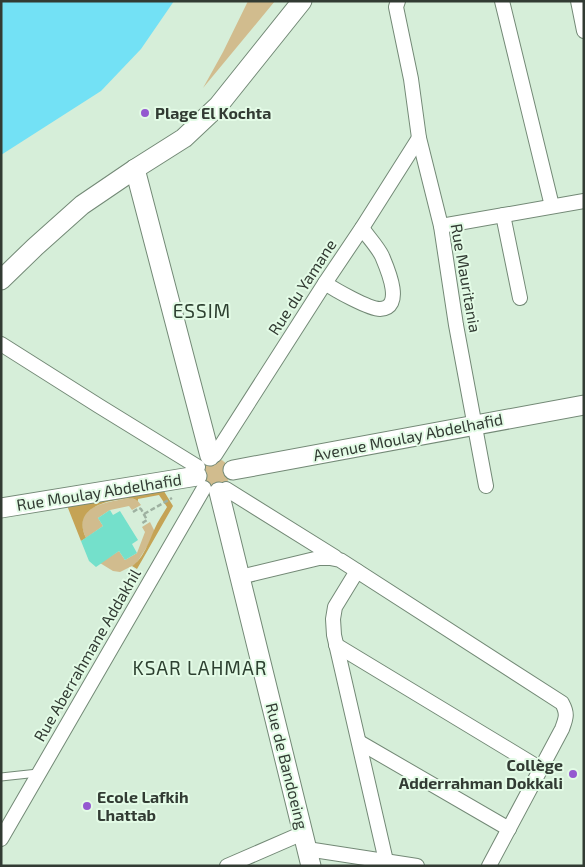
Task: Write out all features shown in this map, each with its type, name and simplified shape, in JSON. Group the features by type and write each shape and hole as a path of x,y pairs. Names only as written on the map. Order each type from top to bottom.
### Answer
{"street":[{"path":"1,280 82,205 184,138 218,106 302,1"},
{"name":"Rue Mauritania","path":"398,1 396,7 411,79 419,138 440,226 486,486"},
{"path":"502,1 552,206"},
{"path":"578,1 584,31"},
{"name":"Rue du Yamane","path":"210,475 324,283 362,228 419,138"},
{"name":"Rue de Bandoeing","path":"135,169 210,475 240,577 307,849"},
{"path":"440,226 584,201"},
{"path":"503,215 520,298"},
{"path":"324,283 342,294 380,309 392,303 394,296 392,284 381,255 362,228"},
{"path":"1,344 210,475 562,703 566,711 566,718 562,729 489,866"},
{"name":"Avenue Moulay Abdelhafid","path":"210,475 231,484 233,470 584,405"},
{"name":"Rue Moulay Abdelhafid","path":"1,508 210,475"},
{"name":"Rue Aberrahmane Addakhil","path":"1,839 210,475"},
{"path":"240,577 319,558 340,560"},
{"path":"357,571 335,607 333,619 334,635 386,861"},
{"path":"336,645 541,768"},
{"path":"359,742 509,829"},
{"path":"227,866 307,849 418,866"}],"lane":[{"path":"1,777 40,773"}],"path":[{"path":"133,512 140,508 148,520 141,524"},
{"path":"144,514 150,510"}],"shaded area":[{"path":"248,1 275,1 203,88 223,52"},
{"path":"215,458 223,461 228,466 229,478 221,487 214,488 206,486 201,469 206,462"},
{"path":"162,488 173,506 137,569 132,566 143,554 156,525 167,507 159,495 138,499 138,501 130,498 116,500 94,507 85,516 83,529 86,538 81,541 66,503"},
{"path":"130,498 137,500 141,505 132,510 129,506 110,510 98,518 103,526 86,538 82,527 83,518 87,512 94,507 112,501"},
{"path":"150,522 154,532 136,564 120,572 113,571 100,563 119,551 125,560 137,553 145,532 142,527"}],"water":[{"path":"1,1 174,1 141,49 101,91 1,155"}],"building":[{"path":"110,510 113,515 120,511 138,540 132,544 137,553 125,560 119,551 96,567 89,561 81,541 103,526 98,518"}],"place":[{"name":"Plage El Kochta","path":"145,113"},
{"name":"Collège Adderrahman Dokkali","path":"573,774"},
{"name":"Ecole Lafkih Lhattab","path":"87,806"}],"district":[{"name":"ESSIM","path":"202,311"},
{"name":"KSAR LAHMAR","path":"200,668"}]}
